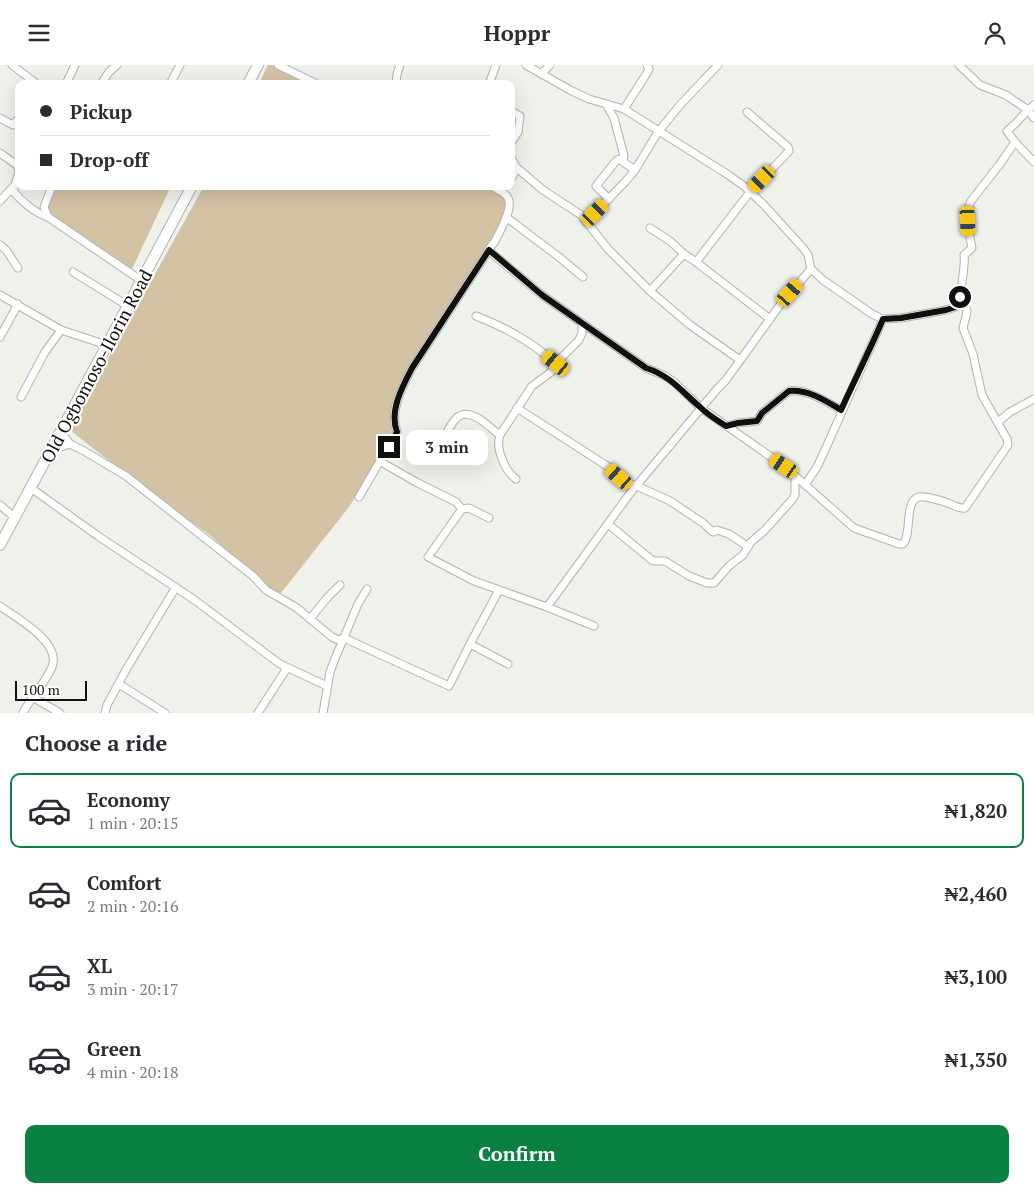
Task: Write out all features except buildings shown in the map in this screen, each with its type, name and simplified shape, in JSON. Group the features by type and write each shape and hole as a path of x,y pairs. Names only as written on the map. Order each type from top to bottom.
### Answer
{"highway":[{"path":"250,80 258,65"},
{"name":"Old Ogbomoso-Ilorin Road","path":"0,545 190,190"}],"street":[{"path":"68,80 75,65"},
{"path":"104,80 117,65"},
{"path":"172,80 180,65"},
{"path":"278,65 309,80"},
{"path":"396,80 400,65"},
{"path":"490,80 496,65"},
{"path":"526,65 577,93 624,109 727,174 764,205 804,249 808,255 811,269 823,280 872,314 883,319 901,318 946,310 962,305"},
{"path":"541,74 550,65"},
{"path":"624,109 647,73 649,69 647,65"},
{"path":"959,65 980,85 1031,107 1034,117"},
{"path":"16,66 32,80"},
{"path":"587,221 635,170 658,132 713,67"},
{"path":"606,103 614,118 624,156 623,160"},
{"path":"1031,107 1007,131 1034,162"},
{"path":"696,262 724,223 789,151 788,147 747,112"},
{"path":"515,113 520,116 518,132 515,137"},
{"path":"0,118 11,125 15,123"},
{"path":"489,250 542,295 646,368 664,375 674,382 701,408 784,466 854,528 903,544 906,539 911,507 916,498 950,503 959,508 965,508 1008,447 1008,439 982,395 973,354 964,332 963,325 967,312 966,308 962,305 960,285 965,266 964,255 972,248 968,209 971,201 1015,142"},
{"path":"0,153 15,164"},
{"path":"609,199 596,186 616,161 619,159 623,160 635,170"},
{"path":"515,165 543,190 574,209 587,221 608,249 650,291 690,325 740,360"},
{"path":"515,172 517,168"},
{"path":"0,201 13,187 15,182"},
{"path":"13,187 13,191 17,196 42,215 48,217 142,281"},
{"path":"48,217 44,207 50,190"},
{"path":"359,497 397,432 394,425 395,414 402,387 412,368 489,250 506,217 510,204 506,190"},
{"path":"506,217 560,257 583,277"},
{"path":"650,228 670,241 684,254 770,319"},
{"path":"0,245 6,250 18,268"},
{"path":"650,291 684,254"},
{"path":"547,607 637,486 726,380 770,319 811,269"},
{"path":"73,272 128,306"},
{"path":"0,295 61,330 107,345"},
{"path":"0,337 18,304"},
{"path":"476,317 496,323 526,339 556,363"},
{"path":"804,485 817,467 858,371 883,319"},
{"path":"516,479 508,473 504,465 498,444 500,435 532,386 550,373 556,363 579,340 583,329 582,323"},
{"path":"21,397 46,352 61,330"},
{"path":"726,426 757,421 762,413 789,391 802,391 813,395 841,410"},
{"path":"998,422 1010,412 1034,399"},
{"path":"517,408 607,466 628,484 637,486 670,501 713,532 717,530 729,534 747,546"},
{"path":"443,439 456,419 465,414 476,417 500,435"},
{"path":"61,431 70,444 126,476 253,575 266,590 297,607 332,637 339,640 344,638 449,686 499,590"},
{"path":"51,450 70,444"},
{"path":"381,461 416,482 456,502 462,509"},
{"path":"608,524 653,561 668,562 689,576 710,584 714,583 729,566 743,555 747,546 792,501 795,495 796,477"},
{"path":"31,488 98,536 176,587 287,668 327,686"},
{"path":"0,505 14,517"},
{"path":"489,518 468,508 462,509 428,557 474,581 594,626"},
{"path":"310,619 340,585"},
{"path":"105,713 107,705 176,587"},
{"path":"322,713 334,661 358,604 367,589"},
{"path":"0,606 39,634 50,647 54,657 52,667 23,713"},
{"path":"470,644 508,664"},
{"path":"258,713 287,668"},
{"path":"119,684 166,713"},
{"path":"34,697 60,713"}],"shaded area":[{"path":"268,65 272,65 304,80 261,80"},
{"path":"53,190 169,190 132,269 48,214 47,206"},
{"path":"202,190 495,190 503,196 506,204 505,215 476,265 404,376 391,416 392,438 349,507 281,593 270,589 210,535 151,494 70,430"}],"route":[{"path":"389,447 397,432 394,425 395,414 402,387 412,368 458,301 489,250 542,295 646,368 664,375 674,382 701,408 726,426 757,421 762,413 789,391 802,391 813,395 841,410 883,319 901,318 946,310 962,305 960,297"}]}
